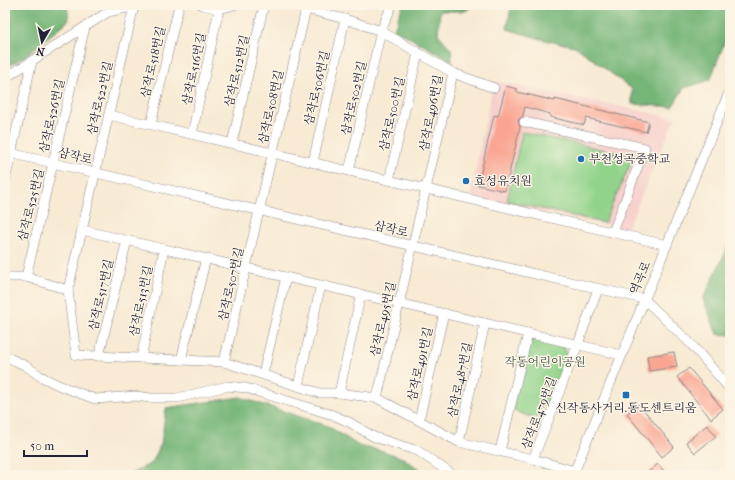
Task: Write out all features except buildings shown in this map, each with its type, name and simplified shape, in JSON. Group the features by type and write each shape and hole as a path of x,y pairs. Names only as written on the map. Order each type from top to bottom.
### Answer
{"street":[{"name":"삼작로518번길","path":"151,124 179,5"},
{"path":"202,5 219,9 234,5"},
{"name":"삼작로512번길","path":"232,143 264,5"},
{"name":"삼작로496번길","path":"290,5 345,19 382,31 453,73 413,246"},
{"name":"삼작로502번길","path":"349,171 382,31 392,5"},
{"path":"5,78 108,12 137,6"},
{"name":"삼작로522번길","path":"68,290 109,115 137,6"},
{"name":"삼작로516번길","path":"192,134 219,9"},
{"name":"삼작로508번길","path":"260,211 306,9"},
{"name":"삼작로506번길","path":"313,162 345,19"},
{"name":"삼작로526번길","path":"54,163 85,26"},
{"name":"삼작로500번길","path":"389,180 418,52"},
{"path":"5,181 8,152 32,60"},
{"path":"453,73 494,88"},
{"name":"역곡로","path":"574,473 730,90"},
{"path":"109,115 667,245"},
{"path":"524,122 645,148 613,232"},
{"name":"삼작로","path":"8,152 644,299"},
{"name":"삼작로525번길","path":"26,277 54,163"},
{"name":"삼작로507번길","path":"224,362 260,211"},
{"path":"82,230 622,355"},
{"name":"삼작로517번길","path":"100,356 127,240"},
{"name":"삼작로495번길","path":"377,398 413,246"},
{"name":"삼작로513번길","path":"141,358 164,249"},
{"path":"181,360 206,258"},
{"path":"5,276 26,277 68,290 76,355 224,362 319,393 339,393 377,398"},
{"path":"262,374 286,277"},
{"path":"298,386 321,285"},
{"name":"삼작로479번길","path":"377,398 459,442 533,459 598,289"},
{"path":"339,393 362,294"},
{"path":"644,299 691,344 730,389"},
{"name":"삼작로491번길","path":"419,420 444,313"},
{"name":"삼작로487번길","path":"459,442 485,323"},
{"path":"500,452 528,333"},
{"path":"5,356 26,366 58,386 95,399 136,396 150,398 177,398 228,386 246,388 333,415 349,422 374,437 418,451 453,475"},
{"path":"533,459 574,473"}],"shaded area":[{"path":"494,81 675,118 627,229 470,197"}],"green space":[{"path":"5,5 67,5 69,20 24,57 5,68"},
{"path":"403,5 473,5 466,11 440,11 438,34 451,49 452,61 394,29"},
{"path":"508,5 730,5 730,28 710,80 684,88 672,107 632,104 632,89 575,46 548,41 507,29 511,7"},
{"path":"522,132 634,156 604,223 507,201"},
{"path":"730,236 730,335 717,334 703,299 726,251"},
{"name":"작동어린이공원","path":"535,337 561,343 570,358 545,418 528,416 512,410 526,349"},
{"path":"240,397 328,426 359,446 383,451 403,458 428,475 128,475 152,463 161,444 166,408"}],"place":[{"name":"부천성곡중학교","path":"581,159"},
{"name":"효성유치원","path":"466,181"},
{"name":"신작동사거리.동도센트리움","path":"626,395"}]}
